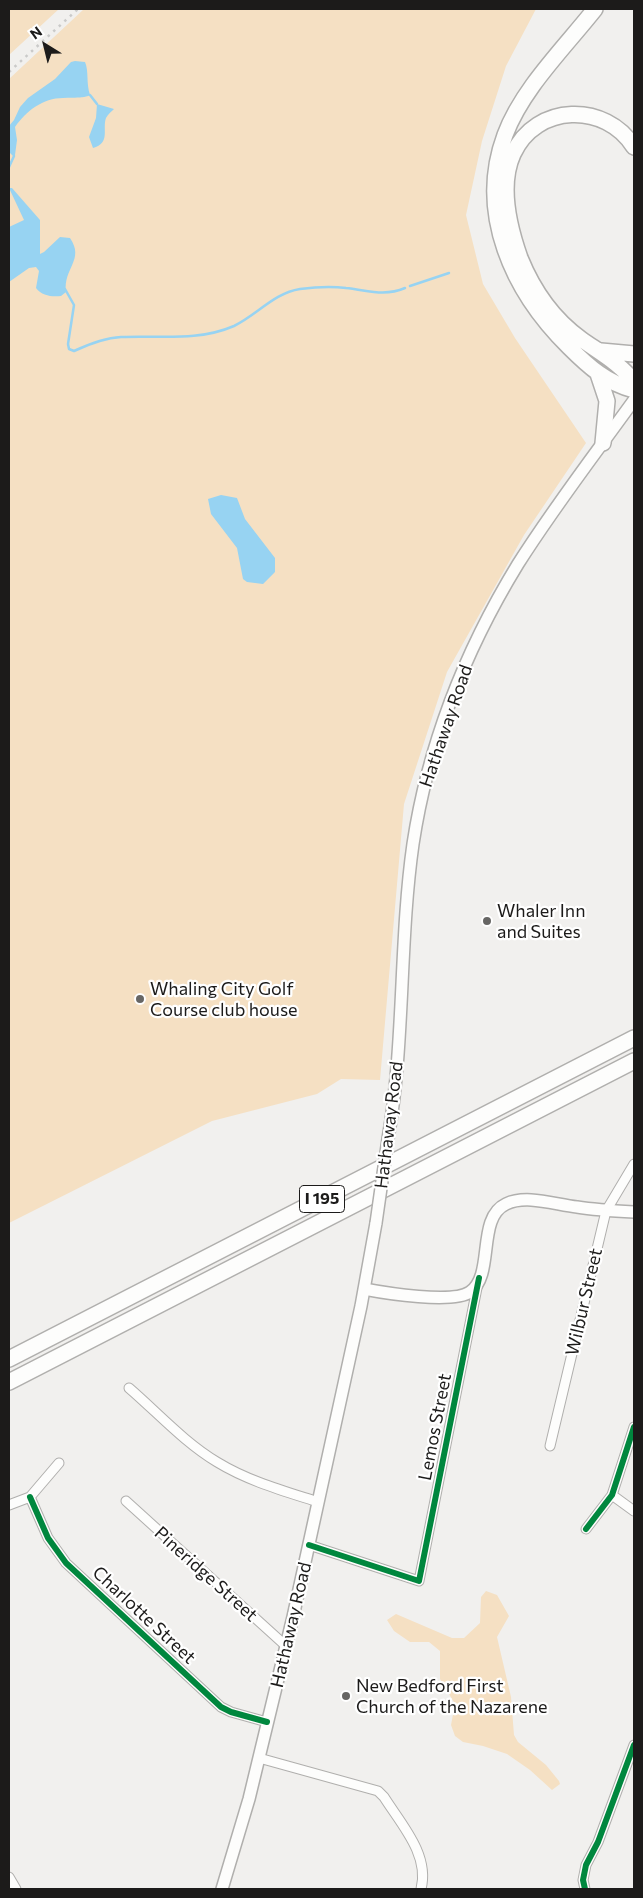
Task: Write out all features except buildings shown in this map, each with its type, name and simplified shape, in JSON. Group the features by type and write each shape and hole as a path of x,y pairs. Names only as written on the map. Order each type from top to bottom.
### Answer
{"highway":[{"path":"595,9 526,95 514,114 501,149 496,176 495,199 503,248 525,294 552,331 598,374 613,384 634,390"},
{"path":"634,147 622,131 602,119 582,114 564,115 545,122 527,134 519,143 510,164 507,194 511,229 526,272 540,296 555,316 572,332 625,371 634,382"},
{"path":"598,350 616,354 634,354"},
{"path":"598,374 607,401 604,443"},
{"name":"I 195","path":"9,1359 633,1038"},
{"name":"I 195","path":"9,1382 634,1062"}],"main road":[{"name":"Hathaway Road","path":"222,1889 245,1817 286,1646 364,1289 395,1093 411,861 422,799 436,744 456,686 490,614 525,553 634,400"},
{"path":"364,1289 396,1294 454,1296 470,1292 479,1278 492,1219 505,1204 518,1201 536,1201 606,1211 634,1212"}],"street":[{"name":"Wilbur Street","path":"550,1446 606,1211 634,1164"},
{"name":"Lemos Street","path":"309,1545 420,1581 479,1278"},
{"path":"129,1388 192,1445 218,1462 242,1475 318,1502"},
{"path":"586,1529 612,1495 634,1427"},
{"path":"9,1505 30,1497 59,1463"},
{"path":"612,1495 634,1511"},
{"name":"Charlotte Street","path":"30,1497 51,1543 66,1564 221,1707 231,1712 268,1722"},
{"name":"Pineridge Street","path":"126,1500 286,1646"},
{"path":"584,1886 586,1865 624,1775 634,1744"},
{"path":"259,1758 378,1791 384,1797 420,1856 424,1875 421,1889"},
{"path":"624,1775 634,1777"},
{"path":"9,1877 16,1889"}],"shaded area":[{"path":"9,9 59,9 9,55"},
{"path":"84,9 536,9 506,66 482,141 466,215 483,284 515,338 586,443 524,535 447,672 404,804 380,1080 341,1079 317,1094 212,1121 9,1223 9,79"},
{"path":"486,1591 497,1595 509,1616 497,1637 511,1697 514,1735 518,1742 546,1765 559,1781 560,1784 552,1790 530,1770 507,1754 463,1742 455,1736 451,1725 455,1704 440,1679 440,1651 429,1642 410,1642 394,1631 387,1620 396,1614 452,1638 464,1638 480,1623 481,1597"}],"water":[{"path":"71,62 85,62 90,95 49,100 36,106 15,127 17,140 15,155 13,156 9,152 9,126 20,107 28,98 55,79"},
{"path":"97,104 114,109 106,118 105,135 102,143 93,148 89,137 96,118"},
{"path":"9,188 12,188 40,220 40,254 60,237 70,238 74,246 75,258 67,277 66,292 61,296 47,295 41,293 36,288 39,271 36,267 29,268 9,282 9,227 24,220"},
{"path":"221,495 237,498 245,519 275,558 275,572 263,584 247,582 243,579 237,548 211,514 208,499"}],"waterway":[{"path":"90,95 97,104"},
{"path":"9,167 14,156"},
{"path":"410,286 449,273"},
{"path":"65,289 74,305 68,344 69,349 74,351 97,342 115,338 178,337 220,331 234,326 282,295 300,289 335,287 390,292 405,288"}],"railway":[{"path":"9,72 78,9"}],"cycle path":[{"path":"309,1545 419,1581 479,1278"},
{"path":"586,1529 612,1495 634,1427"},
{"path":"30,1497 48,1538 66,1563 221,1707 231,1712 267,1722"},
{"path":"585,1889 583,1880 586,1865 598,1842 634,1745"}],"place":[{"name":"Whaler Inn and Suites","path":"487,921"},
{"name":"Whaling City Golf Course club house","path":"140,999"},
{"name":"New Bedford First Church of the Nazarene","path":"346,1696"}]}
